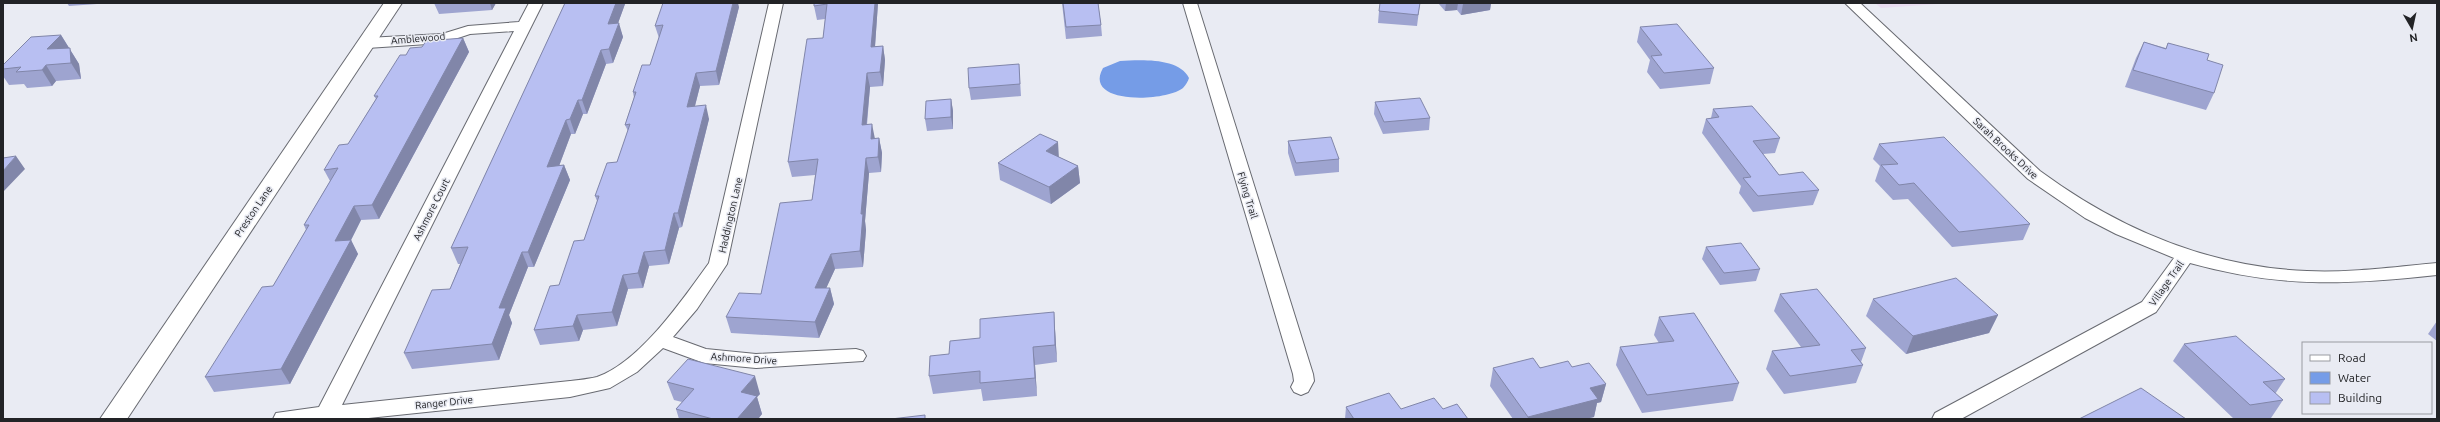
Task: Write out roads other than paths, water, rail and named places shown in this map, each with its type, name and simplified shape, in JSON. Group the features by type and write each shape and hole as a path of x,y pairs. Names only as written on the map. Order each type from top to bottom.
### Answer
{"street":[{"name":"Preston Lane","path":"113,419 393,3"},
{"name":"Ashmore Court","path":"326,415 536,3"},
{"name":"Haddington Lane","path":"603,383 630,367 660,339 690,304 718,264 776,3"},
{"name":"Flying Trail","path":"1190,3 1300,362 1304,381 1301,387"},
{"name":"Sarah Brooks Drive","path":"1852,3 2028,170 2064,199 2109,224 2185,256"},
{"name":"Amblewood","path":"371,36 443,38 468,30 525,26"},
{"name":"Village Trail","path":"1943,419 2149,307 2185,256 2246,270 2289,276 2335,277 2437,269"},
{"name":"Ashmore Drive","path":"660,339 704,356 756,361 777,362 856,356"},
{"name":"Ranger Drive","path":"284,419 570,389 603,383"}],"water":[{"path":"1148,60 1168,63 1177,66 1184,71 1189,78 1183,88 1174,93 1145,98 1115,94 1104,89 1100,80 1103,68 1120,61"}]}
